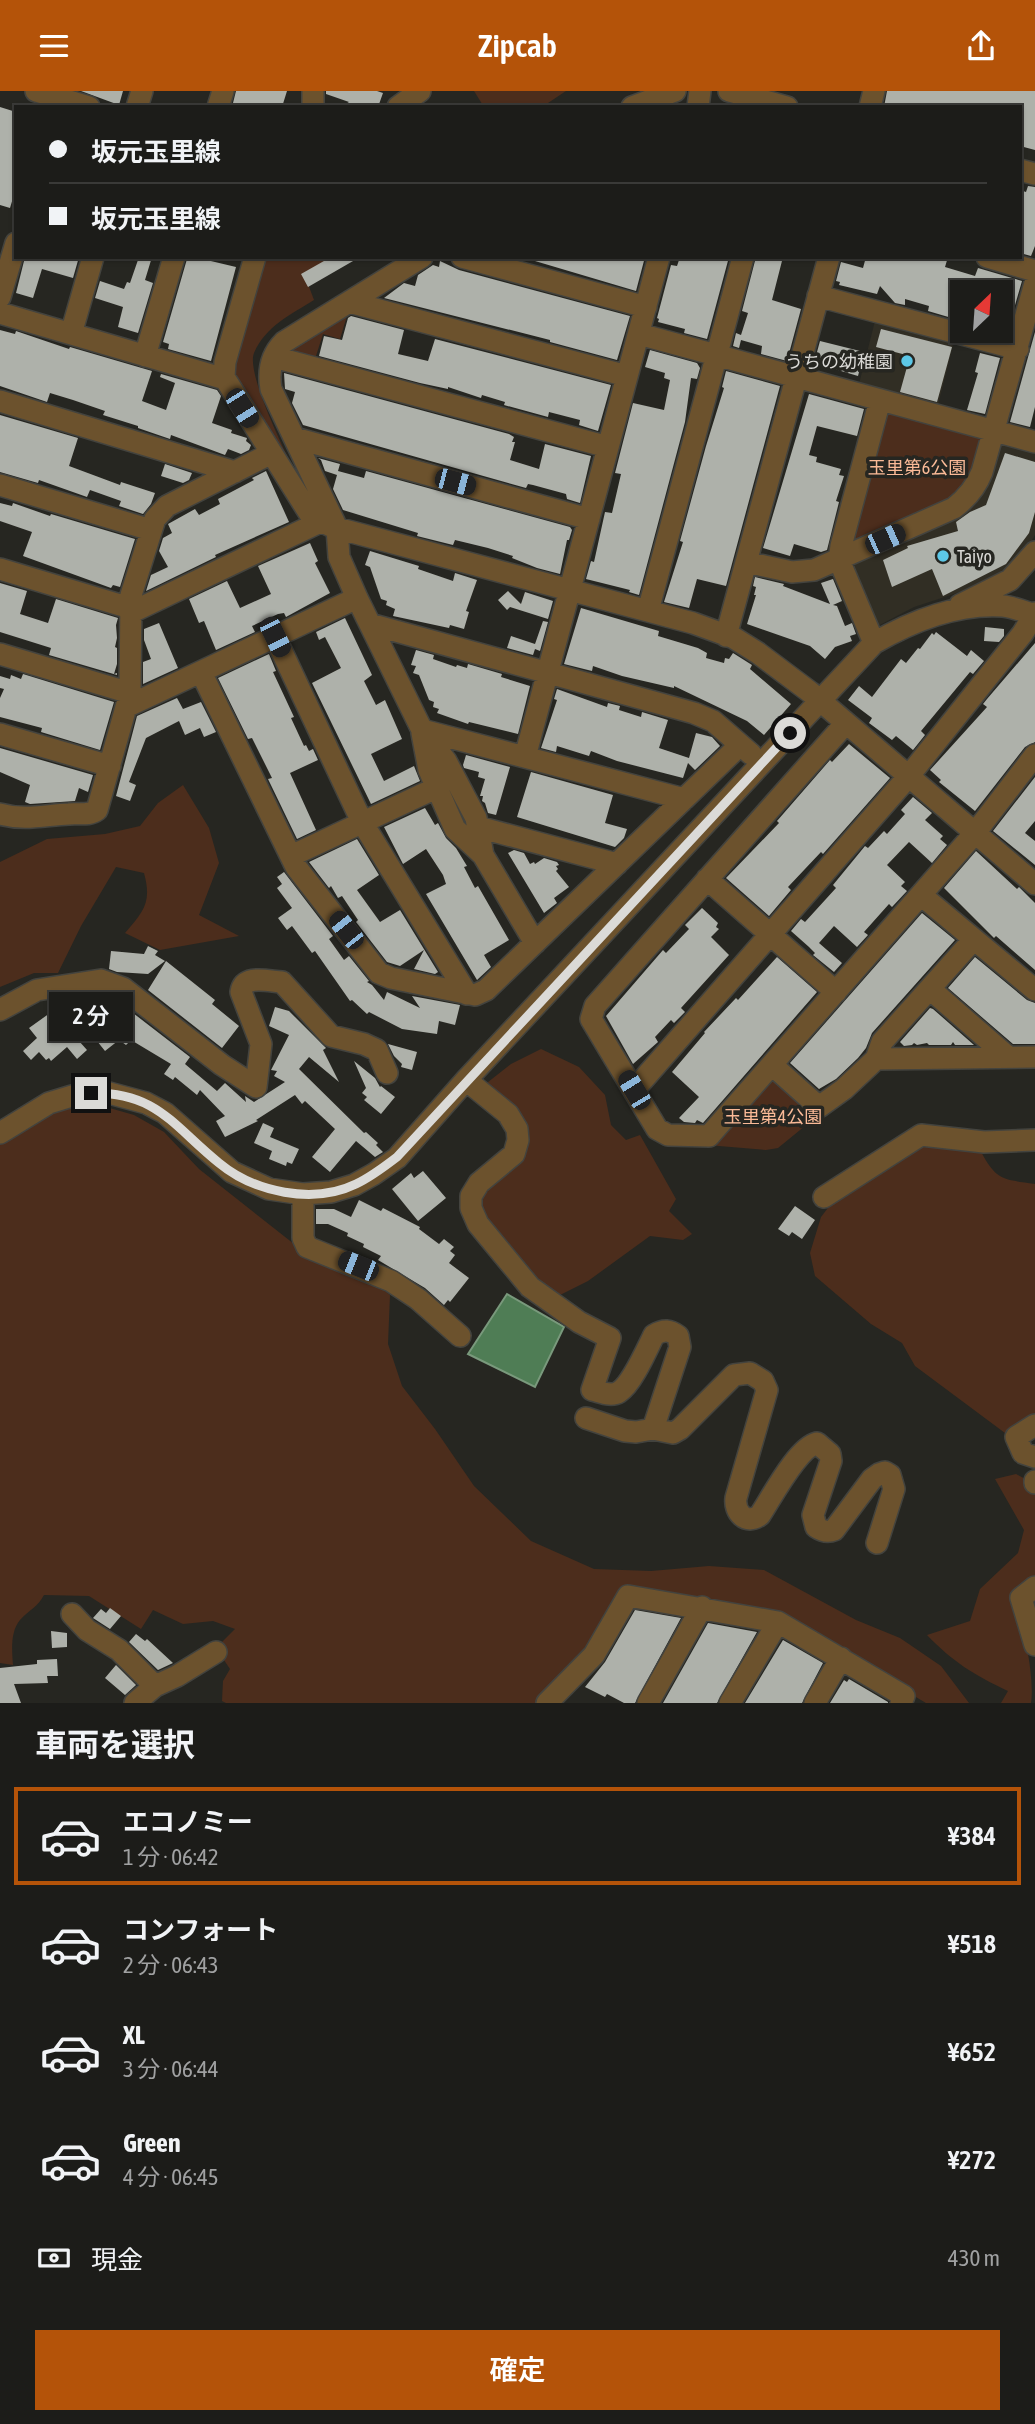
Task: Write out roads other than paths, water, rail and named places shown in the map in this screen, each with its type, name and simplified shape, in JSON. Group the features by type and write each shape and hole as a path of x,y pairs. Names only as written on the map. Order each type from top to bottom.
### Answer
{"street":[{"path":"36,91 57,102 76,105"},
{"path":"637,105 675,91"},
{"path":"729,91 780,105"},
{"path":"0,297 14,250"},
{"path":"71,334 92,259"},
{"path":"145,356 173,259"},
{"path":"255,259 222,370 270,454 311,516 329,525 648,611 726,636 758,653 819,700 1035,884"},
{"path":"419,259 284,342 277,349 270,369 271,389 295,438 339,558 357,598 422,730 446,761 476,818 483,855"},
{"path":"470,259 646,307"},
{"path":"525,757 658,259"},
{"path":"648,611 742,259"},
{"path":"726,636 828,259"},
{"path":"993,259 1035,271"},
{"path":"746,562 792,572 814,570 963,501 977,484 995,431 1035,283"},
{"path":"818,296 1018,349"},
{"path":"349,302 627,376"},
{"path":"0,313 225,379"},
{"path":"639,334 1035,442"},
{"path":"274,357 608,447"},
{"path":"874,643 839,560 880,400"},
{"path":"0,401 235,472"},
{"path":"295,438 589,519"},
{"path":"0,814 22,819 94,813 100,805 128,700 131,595 155,519 167,506 270,454"},
{"path":"0,485 151,530"},
{"path":"0,569 130,610 329,525"},
{"path":"942,614 1010,580 1035,552"},
{"path":"0,654 128,700 201,672 357,598"},
{"path":"0,1133 49,1103 72,1096 109,1093 146,1103 165,1113 232,1172 270,1189 303,1194 331,1192 354,1185 397,1157 874,643 916,621 973,608 1003,606 1035,614 1023,633 908,777 634,1090"},
{"path":"370,624 703,716 763,763"},
{"path":"275,637 362,822 467,994"},
{"path":"201,672 296,867 379,973 467,994 475,995 486,990 740,745"},
{"path":"846,723 595,1006 591,1019 657,1129 668,1135 709,1136 975,833 1035,755"},
{"path":"422,730 684,799"},
{"path":"422,730 429,770 455,829 483,855 535,943"},
{"path":"0,734 110,766"},
{"path":"291,856 436,788"},
{"path":"478,827 617,864"},
{"path":"707,879 836,992"},
{"path":"921,895 1035,991"},
{"path":"772,1065 818,1107 844,1089 876,1059 883,1042 974,939"},
{"path":"0,1010 37,990 101,980 123,988 222,1065 256,1087 261,1044 240,992 241,987 253,980 282,982 331,1036 364,1044 377,1051 387,1073"},
{"path":"930,989 1008,1057"},
{"path":"876,1059 1035,1057"},
{"path":"466,1080 508,1114 517,1129 518,1140 514,1154 479,1183 471,1196 471,1209 478,1224 530,1287 579,1322 610,1338 592,1390 610,1395 619,1392 627,1383 654,1335 671,1331 678,1336 680,1347 653,1429"},
{"path":"824,1197 921,1135 984,1142 1035,1140"},
{"path":"303,1194 303,1238 307,1247 391,1281 418,1299 460,1336"},
{"path":"586,1418 625,1431 653,1429 673,1433 734,1375 750,1373 757,1376 767,1390 766,1398 736,1498 737,1511 748,1519 755,1519 760,1515 798,1458 810,1445 817,1443 830,1454 831,1461 813,1515 816,1527 821,1530 834,1530 872,1479 885,1472 890,1475 894,1489 877,1543"},
{"path":"1035,1425 1016,1437 1023,1453 1035,1457"},
{"path":"1035,1587 1021,1598 1035,1645"},
{"path":"547,1703 594,1655 628,1596 778,1622 905,1696 901,1703"},
{"path":"648,1703 702,1607"},
{"path":"72,1614 87,1630 119,1650 155,1686"},
{"path":"730,1703 778,1622"},
{"path":"135,1703 155,1686 177,1677 216,1652"},
{"path":"815,1703 841,1658"}],"place":[{"name":"うちの幼稚園","path":"907,361"},
{"name":"Taiyo","path":"943,556"}],"park label":[{"name":"玉里第6公園","path":"917,467"},
{"name":"玉里第4公園","path":"773,1116"}]}
